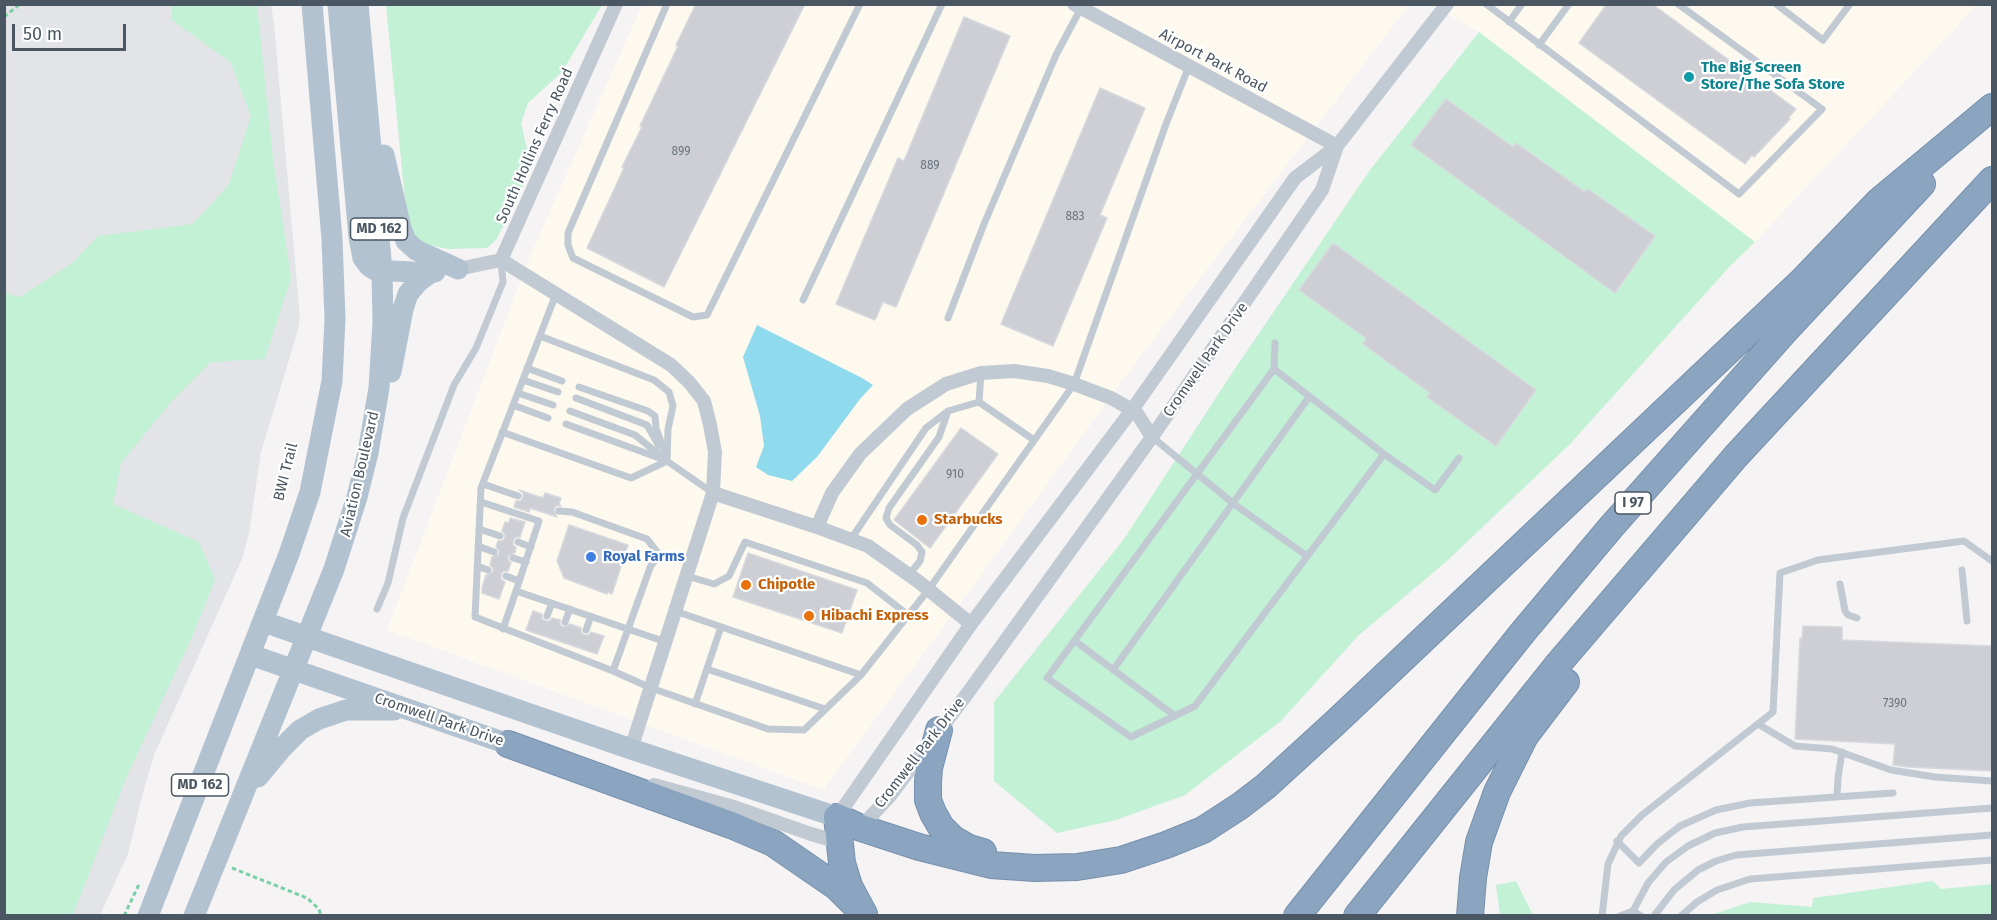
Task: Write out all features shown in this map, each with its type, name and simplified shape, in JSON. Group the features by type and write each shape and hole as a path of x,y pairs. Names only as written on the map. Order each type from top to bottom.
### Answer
{"highway":[{"path":"865,915 849,886 842,863 837,817 861,828 959,858 992,865 1035,868 1077,867 1121,860 1203,830 1266,786 1794,289 1879,201 1992,109"},
{"name":"I 97","path":"1297,915 1523,632 1612,526 1785,331 1992,109"},
{"path":"1357,915 1559,663 1736,456 1992,180"},
{"path":"1470,915 1473,878 1482,833 1497,792 1520,746 1736,456"},
{"path":"939,730 929,768 928,800 941,827 953,839 969,848 1035,868"},
{"path":"508,744 731,825 772,843 837,887 865,915"}],"main road":[{"name":"MD 162","path":"148,915 264,622 310,492 332,381 335,348 332,239 312,4"},
{"path":"338,4 361,250 369,266 375,270 430,273 458,269"},
{"name":"Aviation Boulevard","path":"194,915 308,638 347,533 368,453 379,388 383,323 382,271 358,4"},
{"path":"366,80 406,241 416,250 458,269"},
{"path":"368,453 388,388 408,294 417,282 430,273"},
{"path":"264,622 631,750 837,817"},
{"name":"Cromwell Park Drive","path":"251,655 508,744"},
{"path":"243,796 282,748 300,730 319,719 346,710 410,710"}],"street":[{"name":"South Hollins Ferry Road","path":"501,260 616,4"},
{"name":"Cromwell Park Drive","path":"837,817 971,624 1132,410 1295,178 1337,146 1447,4"},
{"name":"Airport Park Road","path":"1078,6 1337,146"},
{"name":"Cromwell Park Drive","path":"508,744 734,807 839,842 861,828 889,797 939,730 1152,437 1322,190 1337,146"},
{"path":"458,269 501,260 658,356 689,382 704,401 715,452 713,493 631,750"},
{"path":"817,526 832,493 860,454 907,409 946,384 981,374 1014,371 1048,376 1074,384 1111,398 1136,412 1152,437"},
{"path":"713,493 817,526 868,546 929,589 971,624"}],"lane":[{"path":"667,4 568,233 568,245 573,258 693,317 707,315 860,4"},
{"path":"803,300 942,4"},
{"path":"1486,4 1739,194 1822,109 1678,4"},
{"path":"1509,22 1522,4"},
{"path":"1539,45 1569,4"},
{"path":"1776,4 1823,40 1850,4"},
{"path":"948,318 984,224 1078,6"},
{"path":"556,294 483,484 475,617 503,629 558,645 578,658 695,704 768,729 804,730 861,675 929,589 1074,384 1166,124 1189,66"},
{"path":"377,609 388,583 403,518 454,384 476,348 502,282 501,260"},
{"path":"540,336 654,381 669,392 673,406 668,429 667,461"},
{"path":"1275,343 1274,369 1047,678 1131,737 1195,706 1384,454"},
{"path":"527,368 562,381"},
{"path":"1274,369 1384,454 1435,490 1459,458"},
{"path":"979,402 981,374"},
{"path":"522,380 558,392"},
{"path":"579,387 648,411 655,416 656,428 667,461"},
{"path":"518,393 553,405"},
{"path":"1113,669 1310,397"},
{"path":"576,398 647,425 667,461"},
{"path":"979,402 1034,440"},
{"path":"851,539 926,428 948,411 979,402"},
{"path":"513,405 548,418"},
{"path":"570,411 635,435 713,493"},
{"path":"909,574 920,561 922,552 917,545 890,525 886,518 889,508 939,437 948,411"},
{"path":"566,424 667,461"},
{"path":"502,432 631,478 667,461"},
{"path":"1152,437 1234,504 1307,556"},
{"path":"483,484 518,496"},
{"path":"481,502 539,521 503,629"},
{"path":"559,510 572,512 647,539 660,556"},
{"path":"479,529 500,536"},
{"path":"1602,915 1606,872 1617,841 1642,815 1773,712 1780,573 1818,560 1964,541 1992,561"},
{"path":"518,542 531,547"},
{"path":"686,576 714,584 729,576 745,542 867,583 908,615"},
{"path":"478,546 494,552"},
{"path":"613,671 651,565 660,556 692,558"},
{"path":"513,558 526,562"},
{"path":"477,566 488,570"},
{"path":"1962,570 1967,621"},
{"path":"507,576 519,581"},
{"path":"1840,584 1845,611 1848,615 1857,618"},
{"path":"516,591 666,642"},
{"path":"547,616 552,603"},
{"path":"565,622 570,609"},
{"path":"675,611 861,675"},
{"path":"586,630 591,616"},
{"path":"695,704 721,627"},
{"path":"1075,641 1175,716"},
{"path":"578,658 580,649"},
{"path":"707,669 825,709"},
{"path":"1758,724 1795,746 1832,748 1901,773 1992,781"},
{"path":"1838,797 1842,752"},
{"path":"1617,841 1639,863 1657,844 1680,826 1716,810 1750,803 1893,793"},
{"path":"1633,911 1648,883 1666,862 1688,846 1714,833 1743,827 1992,808"},
{"path":"1654,915 1674,890 1698,870 1736,855 1992,835"},
{"path":"1681,915 1717,890 1750,879 1992,860"},
{"path":"1620,915 1633,911 1641,915"}],"path":[{"path":"4,17 20,4"},
{"path":"216,862 307,898 319,909 321,915"},
{"path":"124,915 143,877"}],"shaded area":[{"path":"5,5 271,5 274,24 300,318 298,330 261,452 249,533 242,559 154,755 128,854 100,915 5,916"},
{"path":"642,5 1409,5 1128,373 823,790 387,630 530,256"},
{"path":"1430,5 1977,5 1755,242 1479,32"}],"green space":[{"path":"172,5 257,5 273,159 291,278 265,359 211,362 172,401 121,463 113,504 199,542 215,579 193,635 126,778 73,915 5,915 5,293 20,297 71,264 98,236 193,224 229,184 251,116 231,63 172,20"},
{"path":"386,5 602,5 562,72 528,103 521,123 530,162 521,192 496,240 487,248 448,249 424,244 413,234 407,218"},
{"path":"1479,32 1755,242 1731,265 1570,444 1448,560 1358,636 1281,721 1185,795 1116,820 1057,833 994,781 994,702 1124,539 1232,373 1370,170"},
{"path":"1516,881 1533,915 1500,915 1496,885"},
{"path":"1933,881 1941,889 1992,884 1992,915 1711,915 1750,902 1812,907 1813,898"}],"water":[{"path":"757,325 873,385 817,457 792,481 768,475 756,467 764,446 760,416 743,357"}],"building":[{"path":"696,4 805,4 664,287 587,248"},
{"name":"The Big Screen Store/The Sofa Store","path":"1607,4 1652,4 1796,109 1789,117 1790,119 1745,164 1579,43"},
{"path":"964,17 1010,36 896,307 883,302 875,320 836,304 898,158 904,161"},
{"path":"1100,88 1145,108 1100,215 1107,218 1053,346 1001,324"},
{"path":"1446,99 1513,147 1516,143 1585,192 1588,189 1655,236 1615,293 1411,145"},
{"path":"1333,243 1536,390 1496,446 1427,397 1430,393 1363,344 1366,338 1299,290"},
{"path":"961,428 998,454 930,548 894,520"},
{"path":"519,490 543,498 545,493 561,498 559,504 561,506 556,506 554,510 557,517 530,508 529,512 514,507 516,501 521,501 523,497 523,493"},
{"path":"510,518 525,522 520,537 515,537 513,541 516,547 515,553 508,556 511,563 508,571 503,571 501,575 501,579 505,582 499,599 482,593 482,588 486,575 493,572 490,565 492,557 499,554 496,547 498,541 505,538 502,531 505,522 509,523"},
{"name":"Royal Farms","path":"569,525 628,545 612,594 564,578 557,561"},
{"path":"748,553 857,590 842,633 733,597"},
{"path":"533,611 542,614 542,619 546,621 552,618 560,620 560,625 564,627 570,624 581,628 581,633 585,635 591,632 604,636 597,654 526,630"},
{"path":"1803,626 1842,627 1842,640 1992,646 1992,771 1893,765 1895,744 1795,739 1800,638 1802,639"}],"place":[{"name":"The Big Screen Store/The Sofa Store","path":"1689,77"},
{"name":"Starbucks","path":"922,520"},
{"name":"Royal Farms","path":"591,557"},
{"name":"Chipotle","path":"746,585"},
{"name":"Hibachi Express","path":"809,616"}]}
